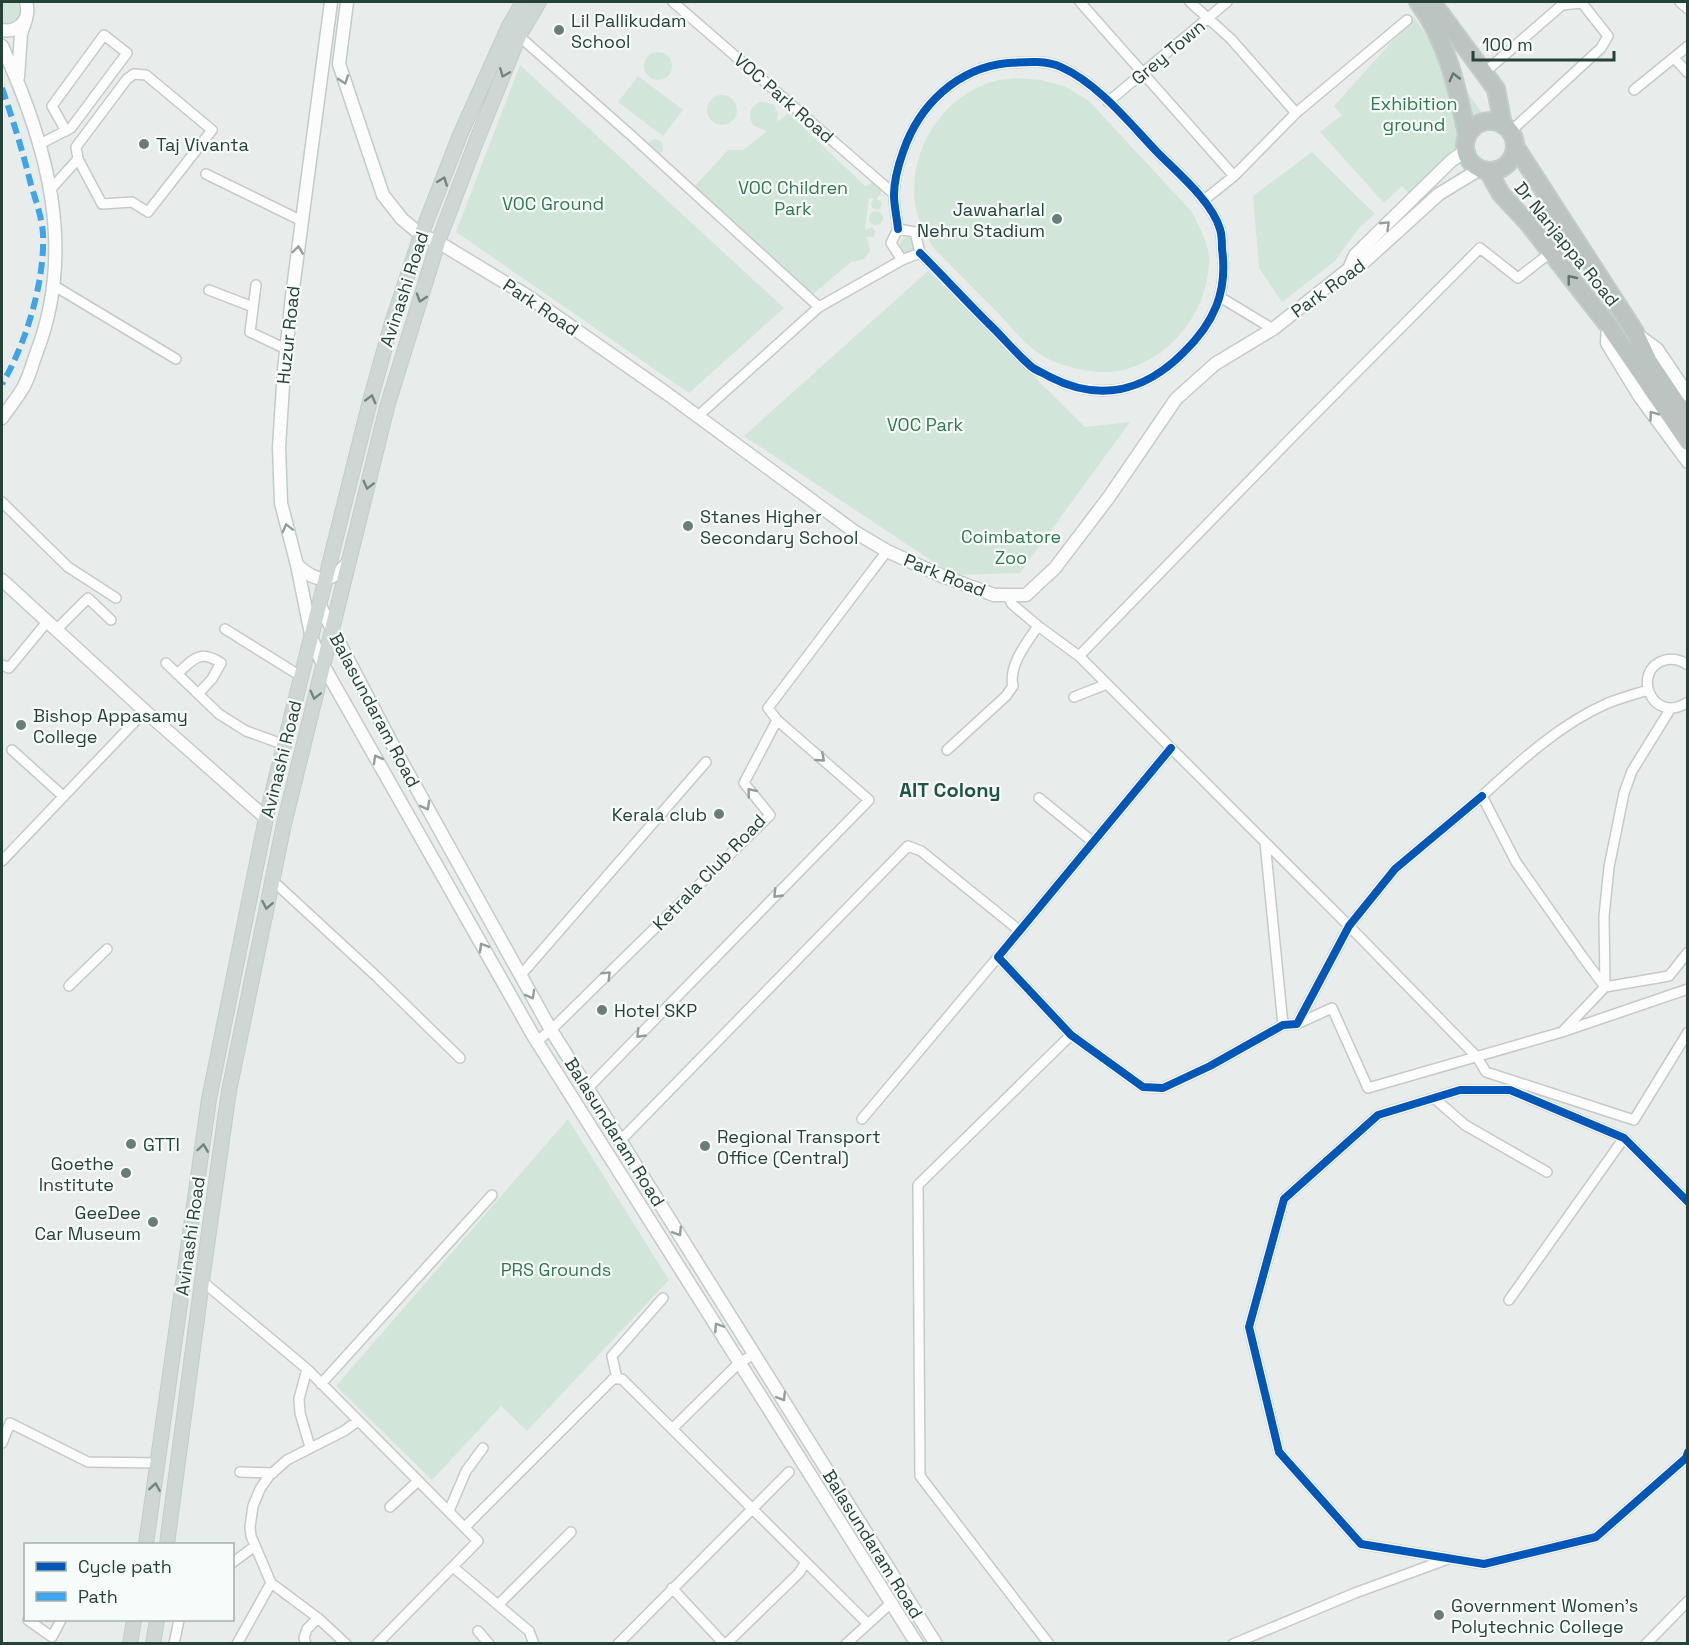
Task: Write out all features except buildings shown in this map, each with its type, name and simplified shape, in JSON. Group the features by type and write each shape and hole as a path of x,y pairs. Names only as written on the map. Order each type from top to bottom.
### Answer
{"highway":[{"path":"1418,2 1441,42 1454,73 1466,142 1473,165 1484,170 1496,170 1510,161 1510,134 1496,122 1479,123 1466,142"},
{"name":"Dr Nanjappa Road","path":"1432,2 1496,89 1510,134 1635,332"},
{"name":"Dr Nanjappa Road","path":"1484,170 1608,325"},
{"path":"1608,325 1688,420"},
{"path":"1635,332 1643,366 1688,442"}],"main road":[{"path":"2,30 18,28 26,11 36,2"},
{"name":"Huzur Road","path":"323,665 312,639 297,565 281,503 279,447 286,349 331,2"},
{"path":"324,58 339,59 347,2"},
{"name":"Avinashi Road","path":"146,1543 209,1099 266,818 391,326 460,135 509,26 523,2"},
{"name":"Avinashi Road","path":"167,1543 229,1091 272,880 323,665 387,407 438,242 519,36 539,2"},
{"path":"18,81 18,55 26,11"},
{"path":"2,46 18,81 50,190 54,206 56,249 47,327 24,387 2,418"},
{"name":"Park Road","path":"339,59 383,195 402,219 422,235 438,242 529,297 698,416 855,532 886,551 942,576 994,595 1026,595 1055,568 1109,497 1176,399 1215,364 1273,329 1349,269 1363,263 1439,194 1484,170"},
{"path":"1349,269 1355,255 1451,161 1466,142"},
{"name":"Dr Nanjappa Road","path":"1608,325 1607,344 1640,397 1688,462"},
{"name":"Dr Nanjappa Road","path":"1635,332 1657,349 1688,395"},
{"path":"297,565 311,577 321,580 341,571 349,561"},
{"path":"2,580 266,818"},
{"name":"Balasundaram Road","path":"320,606 398,755 550,1030 936,1644"},
{"name":"Balasundaram Road","path":"323,665 537,1041 917,1644"},
{"path":"624,1180 638,1171"},
{"path":"130,1644 134,1621"},
{"path":"153,1644 156,1621"}],"street":[{"name":"VOC Park Road","path":"673,2 894,194"},
{"path":"1080,2 1233,176"},
{"path":"1190,2 1231,39 1296,113"},
{"name":"Grey Town","path":"1108,102 1227,2"},
{"path":"1680,2 1688,9"},
{"path":"1485,72 1562,5 1582,3 1608,36 1601,48 1510,134"},
{"path":"1204,201 1233,176 1296,113 1407,20"},
{"path":"38,145 66,131 71,128 128,52 104,35 52,106 62,118 66,131"},
{"path":"519,36 819,307"},
{"path":"1634,90 1688,46"},
{"path":"1674,58 1688,73"},
{"path":"898,229 915,232 920,253 1034,368 1068,386 1088,391 1109,392 1131,386 1177,360 1197,340 1210,320 1220,297 1225,268 1220,228 1204,201 1091,84 1060,66 1029,61 1001,64 975,71 939,94 919,116 907,141 897,171 894,194 898,229 891,243 902,260"},
{"path":"134,74 146,75 212,130 148,212 132,202 102,204 78,159 76,147 134,74"},
{"path":"50,190 78,159"},
{"path":"206,174 302,221"},
{"path":"1079,656 1480,248 1518,278 1550,253"},
{"path":"698,416 819,307 902,260 920,253"},
{"path":"53,285 176,359"},
{"path":"256,285 250,332 286,349"},
{"path":"209,290 253,307"},
{"path":"1220,297 1273,329"},
{"path":"2,502 68,567 116,598"},
{"name":"Ketrala Club Road","path":"550,1030 770,815 744,783 777,720 768,708 886,551"},
{"path":"1007,595 1012,604 1079,656 1349,926 1477,1057 1486,1072 1634,1120 1688,1032"},
{"path":"2,665 9,668 51,626 88,598 111,620"},
{"path":"947,750 1006,696 1013,686 1011,677 1024,646 1038,626"},
{"path":"225,629 302,677"},
{"path":"177,674 196,657 203,655 212,657 221,663 212,679 198,694"},
{"path":"1688,665 1675,659 1659,662 1649,674 1648,690 1656,703 1671,708 1680,707 1688,702"},
{"path":"166,663 219,714 246,731 285,745"},
{"path":"1074,697 1107,684"},
{"path":"1297,1024 1349,926 1395,869 1482,796 1524,757 1564,728 1607,703 1648,690"},
{"path":"1605,987 1604,916 1609,867 1624,793 1632,771 1671,708"},
{"path":"2,861 145,711"},
{"path":"587,1089 868,800 777,720"},
{"path":"862,1119 1171,748"},
{"path":"12,750 63,796"},
{"path":"520,976 706,762"},
{"path":"1482,796 1516,862 1605,987"},
{"path":"1039,798 1093,842"},
{"path":"1265,842 1283,1025"},
{"path":"620,1141 908,846 921,851 1020,931"},
{"path":"272,880 460,1058"},
{"path":"69,986 107,949"},
{"path":"1562,1032 1605,987 1669,976 1688,952"},
{"path":"998,957 1071,1035 1143,1087 1164,1088 1210,1066 1283,1025 1297,1024 1332,1008 1368,1088 1562,1032 1688,990"},
{"path":"537,1041 550,1030"},
{"path":"1049,1644 920,1476 918,1185 1071,1035"},
{"path":"1688,1202 1624,1138 1510,1090 1460,1090 1378,1116 1284,1198 1249,1327 1279,1452 1361,1544 1484,1564 1596,1537 1686,1458 1688,1452"},
{"path":"1434,1098 1465,1125 1547,1172"},
{"path":"1509,1300 1624,1138"},
{"path":"321,1384 492,1196"},
{"path":"202,1281 307,1370 478,1541 376,1644"},
{"path":"617,1379 612,1356 663,1298"},
{"path":"672,1429 740,1362 755,1354"},
{"path":"307,1370 299,1399 300,1413 310,1447"},
{"path":"465,1527 613,1379 622,1379 868,1624"},
{"path":"346,1644 318,1618 271,1583 255,1546 250,1527 253,1506 260,1489 273,1473 287,1460 344,1431 358,1420"},
{"path":"2,1443 10,1423 88,1462 159,1463"},
{"path":"449,1511 466,1471 483,1448"},
{"path":"240,1472 273,1473"},
{"path":"618,1644 789,1472"},
{"path":"390,1507 418,1480"},
{"path":"498,1605 571,1532"},
{"path":"234,1562 255,1546"},
{"path":"1233,1644 1355,1593 1450,1558"},
{"path":"672,1588 725,1644 800,1573 806,1562"},
{"path":"453,1567 530,1631 534,1644"},
{"path":"237,1644 271,1583"},
{"path":"1646,1644 1688,1601"},
{"path":"852,1642 891,1603"},
{"path":"306,1644 304,1638 307,1629 318,1618"},
{"path":"29,1621 52,1637 60,1621"},
{"path":"174,1644 179,1621"},
{"path":"478,1631 489,1644"}],"green space":[{"path":"2,2 22,2 19,23 2,26"},
{"name":"Exhibition ground","path":"1414,17 1485,117 1476,134 1411,196 1402,186 1384,203 1320,132 1342,115 1334,106"},
{"path":"658,52 668,56 672,66 668,76 658,80 648,76 644,66 648,56"},
{"name":"VOC Ground","path":"520,65 784,308 689,393 456,232"},
{"path":"638,76 683,110 663,136 618,102"},
{"name":"Jawaharlal Nehru Stadium","path":"1018,78 1041,80 1066,87 1089,101 1192,212 1203,235 1209,259 1207,278 1195,313 1172,343 1141,364 1123,370 1089,371 1055,362 1038,353 933,247 922,226 915,205 915,174 928,136 945,112 967,93 995,81"},
{"path":"722,95 733,99 737,110 733,121 722,125 711,121 707,110 711,99"},
{"name":"VOC Children Park","path":"760,102 774,105 778,114 777,122 788,113 865,186 874,182 881,189 881,194 876,199 882,204 879,210 872,208 871,203 874,199 869,198 865,230 872,227 876,232 874,237 867,237 870,251 865,259 851,262 812,295 695,186 728,150 743,150 767,131 754,126 750,119 751,109"},
{"path":"655,139 661,141 663,145 663,150 659,155 647,146"},
{"path":"1312,152 1375,214 1359,228 1335,261 1282,302 1259,268 1253,196"},
{"path":"876,211 881,213 883,218 881,223 876,225 871,223 869,218 871,213"},
{"path":"908,237 916,245 908,253 900,245"},
{"name":"VOC Park","path":"928,271 1085,427 1130,422 1020,573 953,575 744,436"},
{"name":"PRS Grounds","path":"568,1119 669,1280 527,1431 501,1406 432,1480 336,1386"}],"marked path":[{"path":"2,88 18,136 43,234 41,272 32,312 19,350 2,384"}],"cycle path":[{"path":"898,229 894,203 898,168 910,135 930,105 942,92 972,72 1008,63 1049,63 1075,74 1101,94 1202,199 1216,219 1221,231 1223,279 1211,318 1183,353 1153,377 1120,389 1103,391 1068,385 1033,368 920,253"},
{"path":"1171,748 998,957 1071,1035 1143,1087 1163,1088 1210,1066 1283,1025 1297,1024 1349,926 1395,869 1482,796"},
{"path":"1688,1202 1624,1138 1510,1090 1460,1090 1378,1115 1284,1199 1249,1327 1279,1452 1361,1544 1484,1564 1596,1537 1686,1458 1688,1452"}],"place":[{"name":"Lil Pallikudam School","path":"559,30"},
{"name":"Taj Vivanta","path":"144,144"},
{"name":"Jawaharlal Nehru Stadium","path":"1057,219"},
{"name":"Stanes Higher Secondary School","path":"688,526"},
{"name":"Bishop Appasamy College","path":"21,725"},
{"name":"Kerala club","path":"719,814"},
{"name":"Hotel SKP","path":"602,1010"},
{"name":"GTTI","path":"131,1144"},
{"name":"Regional Transport Office (Central)","path":"705,1146"},
{"name":"Goethe Institute","path":"126,1173"},
{"name":"GeeDee Car Museum","path":"153,1222"},
{"name":"Government Women's Polytechnic College","path":"1439,1615"}],"district":[{"name":"AIT Colony","path":"950,790"}],"park label":[{"name":"Coimbatore Zoo","path":"1011,546"}]}
